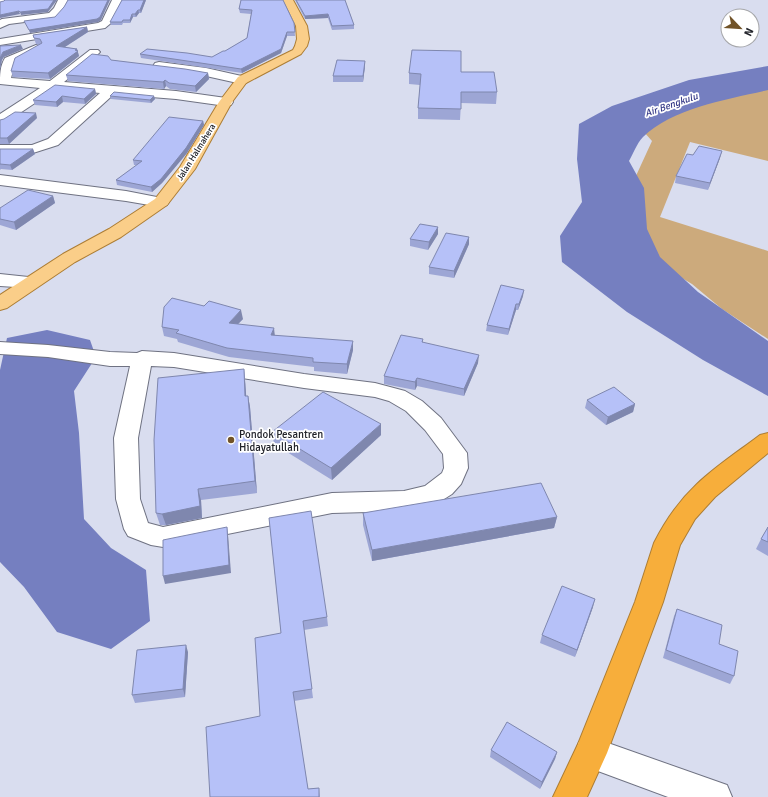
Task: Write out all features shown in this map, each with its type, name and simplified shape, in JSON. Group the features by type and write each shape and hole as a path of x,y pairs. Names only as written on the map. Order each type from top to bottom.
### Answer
{"highway":[{"path":"570,797 591,753 649,602 667,543 686,512 706,490 762,446"}],"main road":[{"name":"Jalan Halmahera","path":"0,304 31,282 69,258 115,233 161,202 187,169 226,102 242,80 297,52 302,45 304,34 288,0"}],"street":[{"path":"3,23 52,16 59,8 62,0"},
{"path":"0,42 101,26 106,24 117,0"},
{"path":"36,48 9,61 3,86 53,85 176,95 226,102"},
{"path":"0,120 53,85 94,52"},
{"path":"148,64 206,72 242,80"},
{"path":"0,149 33,149 53,142 118,90 134,80"},
{"path":"0,180 161,202"},
{"path":"0,280 31,282"},
{"path":"0,348 48,351 110,359 142,358 174,360 304,381 375,390 397,396 414,406 433,424 455,453 456,468 452,478 443,487 432,494 404,501 332,503 163,537 147,534 137,529 128,498 126,438 142,358"},
{"path":"591,753 715,797"}],"shaded area":[{"path":"768,82 768,161 690,142 660,217 768,251 768,339 722,309 692,284 643,255 635,178 652,141 636,123"}],"water":[{"name":"Air Bengkulu","path":"768,66 768,90 719,101 669,119 655,127 641,139 629,161 644,188 647,229 660,257 698,292 768,341 768,396 703,360 627,312 562,262 560,236 582,202 577,159 579,124 612,106 689,80"},
{"path":"47,330 90,340 96,357 74,391 79,433 84,519 111,548 146,570 150,621 111,649 57,632 24,587 0,562 0,370 7,338"}],"building":[{"path":"5,0 54,0 48,9 19,11 0,15 0,2"},
{"path":"68,0 108,0 100,17 97,19 29,30 24,21 55,17"},
{"path":"122,0 144,0 140,10 138,10 135,14 132,14 130,20 110,22"},
{"path":"241,0 283,0 294,23 295,32 287,32 281,49 241,69 140,54 147,49 212,57 225,51 247,38 252,10 239,9"},
{"path":"296,0 345,0 354,25 332,26 328,14 305,16"},
{"path":"87,27 56,46 77,49 75,50 78,51 48,73 11,71 15,58 42,43 40,39 34,38 33,35"},
{"path":"21,45 3,52 0,59 0,46"},
{"path":"412,50 461,51 461,72 494,72 497,92 461,92 461,109 418,108 421,74 409,73"},
{"path":"92,54 108,56 111,60 208,73 195,86 169,83 165,80 163,82 66,75"},
{"path":"337,60 365,61 363,76 333,76"},
{"path":"55,85 95,89 84,99 62,96 56,102 33,100"},
{"path":"114,92 154,96 150,100 110,96"},
{"path":"15,112 36,113 7,138 0,138 0,120"},
{"path":"169,117 203,121 186,148 161,179 151,187 116,180 142,161 133,160"},
{"path":"699,146 722,151 710,183 676,176 687,154 693,155"},
{"path":"0,149 33,149 10,165 0,164"},
{"path":"28,190 53,196 14,222 0,219 0,208"},
{"path":"420,224 438,227 429,242 410,239"},
{"path":"446,233 469,237 454,271 429,267"},
{"path":"501,285 524,290 519,304 516,304 509,329 487,325"},
{"path":"172,298 204,306 209,301 241,310 229,323 274,328 271,335 353,341 347,364 313,362 313,358 227,348 176,333 179,330 162,327 164,307"},
{"path":"401,335 423,339 422,342 479,355 464,389 417,378 415,382 384,376"},
{"path":"244,369 245,396 248,396 255,481 198,489 200,506 162,514 156,513 154,440 158,378"},
{"path":"614,387 635,404 608,417 587,400"},
{"path":"323,392 381,424 331,468 272,432"},
{"path":"541,483 557,517 372,550 363,513"},
{"path":"311,511 327,617 303,621 312,689 293,692 308,789 319,788 319,797 210,797 206,727 260,716 255,638 281,633 269,518"},
{"path":"227,527 229,565 163,576 163,540"},
{"path":"768,527 768,542 761,539"},
{"path":"562,586 595,599 577,650 542,635"},
{"path":"677,609 722,625 719,644 738,651 734,676 666,650"},
{"path":"186,645 183,689 132,695 137,650"},
{"path":"507,722 557,752 542,782 491,750"}],"place":[{"name":"Pondok Pesantren Hidayatullah","path":"231,440"}]}
